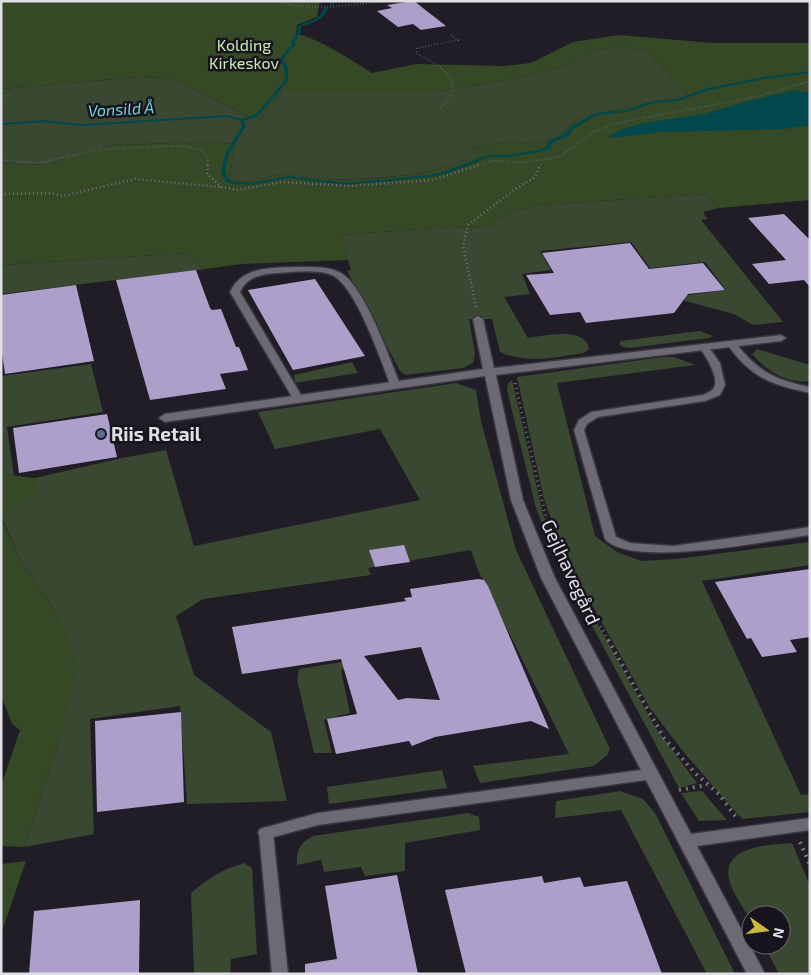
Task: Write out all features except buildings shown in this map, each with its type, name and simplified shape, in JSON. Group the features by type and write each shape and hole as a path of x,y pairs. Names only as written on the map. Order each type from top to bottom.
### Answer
{"street":[{"name":"Gejlhavegård","path":"478,319 517,500 548,578 756,974"},
{"path":"165,418 489,372 780,338"},
{"path":"266,833 318,820 651,774"},
{"path":"687,841 802,825"}],"lane":[{"path":"299,400 236,292 238,284 250,275 299,270 331,272 339,275 354,292 396,386"},
{"path":"732,344 744,362 769,380 810,390"},
{"path":"704,347 716,363 720,385 716,393 705,398 595,414 583,422 580,430 611,539 628,547 673,550 810,531"},
{"path":"266,833 280,974"}],"path":[{"path":"277,1 297,5 348,5 388,1"},
{"path":"441,108 452,92 452,81 443,70 416,53 417,48 458,40 450,34"},
{"path":"1,194 49,193 63,196 136,178 236,190 282,182 322,186 348,186 433,180 492,161 524,162 558,157 594,132 612,124 755,97 810,81"},
{"path":"1,96 12,96"},
{"path":"1,160 38,163 104,149 186,146 201,150 208,156 207,174 222,187"},
{"path":"478,319 463,246 468,225 514,190 535,178 542,160"},
{"path":"512,370 547,522 567,567 664,738 708,785 719,794 749,833"},
{"path":"661,794 708,785"},
{"path":"802,825 810,865"}],"shaded area":[{"path":"626,46 647,52 687,95 580,117 555,138 536,143 506,142 471,148 477,157 440,169 420,173 401,176 343,179 323,179 285,174 242,181 230,175 233,156 238,144 206,142 113,145 48,164 24,165 1,162 1,89 137,77 163,78 179,82 244,114 256,123 282,92 437,92 517,78 581,60 594,50"},
{"path":"796,90 810,93 810,125 784,129 664,132 607,138 628,127 707,113"},
{"path":"706,194 719,208 703,212 707,219 701,220 783,322 753,325 734,314 685,301 681,296 726,290 705,262 650,268 631,242 540,251 551,270 522,274 530,294 504,297 528,338 563,334 572,335 580,337 586,342 589,349 584,353 542,359 511,356 500,352 492,319 469,319 475,353 473,363 463,368 405,375 400,371 347,271 351,270 341,235 449,227 486,228 512,212 539,205"},
{"path":"189,253 198,265 205,269 1,294 1,265"},
{"path":"699,331 713,336 630,348 619,344 621,341"},
{"path":"757,349 810,365 810,381 785,378 771,371 752,354"},
{"path":"674,357 695,365 557,383 595,536 617,552 642,561 676,559 810,542 810,565 702,581 801,795 810,794 810,812 742,819 686,755 650,708 566,559 544,499 517,377"},
{"path":"352,362 358,373 295,383 294,375"},
{"path":"91,364 103,412 7,427 14,476 1,474 1,376"},
{"path":"512,380 543,514 558,553 655,727 697,783 679,788 552,551 536,508 507,390 508,383"},
{"path":"456,383 476,390 481,421 516,550 610,749 607,755 594,766 480,783 473,766 569,754 477,568 471,550 368,568 371,575 203,599 176,616 194,675 271,732 287,801 187,804 180,706 90,719 94,834 24,847 59,740 60,618 21,561 1,516 37,493 35,478 166,450 194,546 420,500 380,429 275,449 258,412"},
{"path":"348,661 351,668 341,670 350,713 324,720 332,753 314,753 297,679 299,669"},
{"path":"442,770 447,788 329,804 327,787"},
{"path":"620,791 643,799 655,813 735,974 707,974 621,810 555,818 556,801"},
{"path":"702,791 727,820 699,821 681,793"},
{"path":"468,813 479,817 480,830 405,843 405,871 365,876 361,867 324,872 321,860 297,865 297,855 300,848 305,841 313,836"},
{"path":"792,843 810,886 810,974 779,974 769,955 791,955 791,905 741,905 730,884 729,868 733,859 740,853 750,849"},
{"path":"244,863 252,868 257,954 231,959 230,974 194,974 191,893 216,875"}],"green space":[{"name":"Kolding Kirkeskov","path":"1,1 324,1 319,4 317,17 297,25 296,33 326,45 372,73 416,64 503,66 531,63 573,42 619,35 713,43 810,43 810,200 719,208 706,194 539,205 512,212 486,228 449,227 341,235 349,260 242,264 205,269 198,265 189,253 1,265 1,162 24,165 47,164 113,145 206,142 239,144 233,156 230,175 242,181 285,174 323,179 381,178 439,169 476,157 471,148 506,142 536,143 555,138 580,117 687,95 647,52 626,46 594,50 581,60 517,78 437,92 282,92 256,123 244,114 179,82 163,78 137,77 1,89"},
{"path":"1,474 35,478 38,493 1,516"},
{"path":"1,518 21,561 60,618 78,664 59,740 24,847 1,846 1,786 20,730 12,724 1,696"},
{"path":"26,861 1,934 1,864"}],"waterway":[{"path":"242,120 257,115 287,80 286,67 281,60 294,45 293,42 299,32 299,27 322,16 326,8"},
{"path":"242,120 244,126 227,154 223,172 229,182 250,184 289,177 346,184 430,176 447,172 488,156 509,156 539,151 548,148 550,142 567,135 571,128 596,114 627,111 654,102 678,100 709,89 759,79 810,72"},
{"name":"Vonsild Å","path":"1,124 44,121 81,125 227,116 242,120"}],"place":[{"name":"Riis Retail","path":"101,434"}]}
